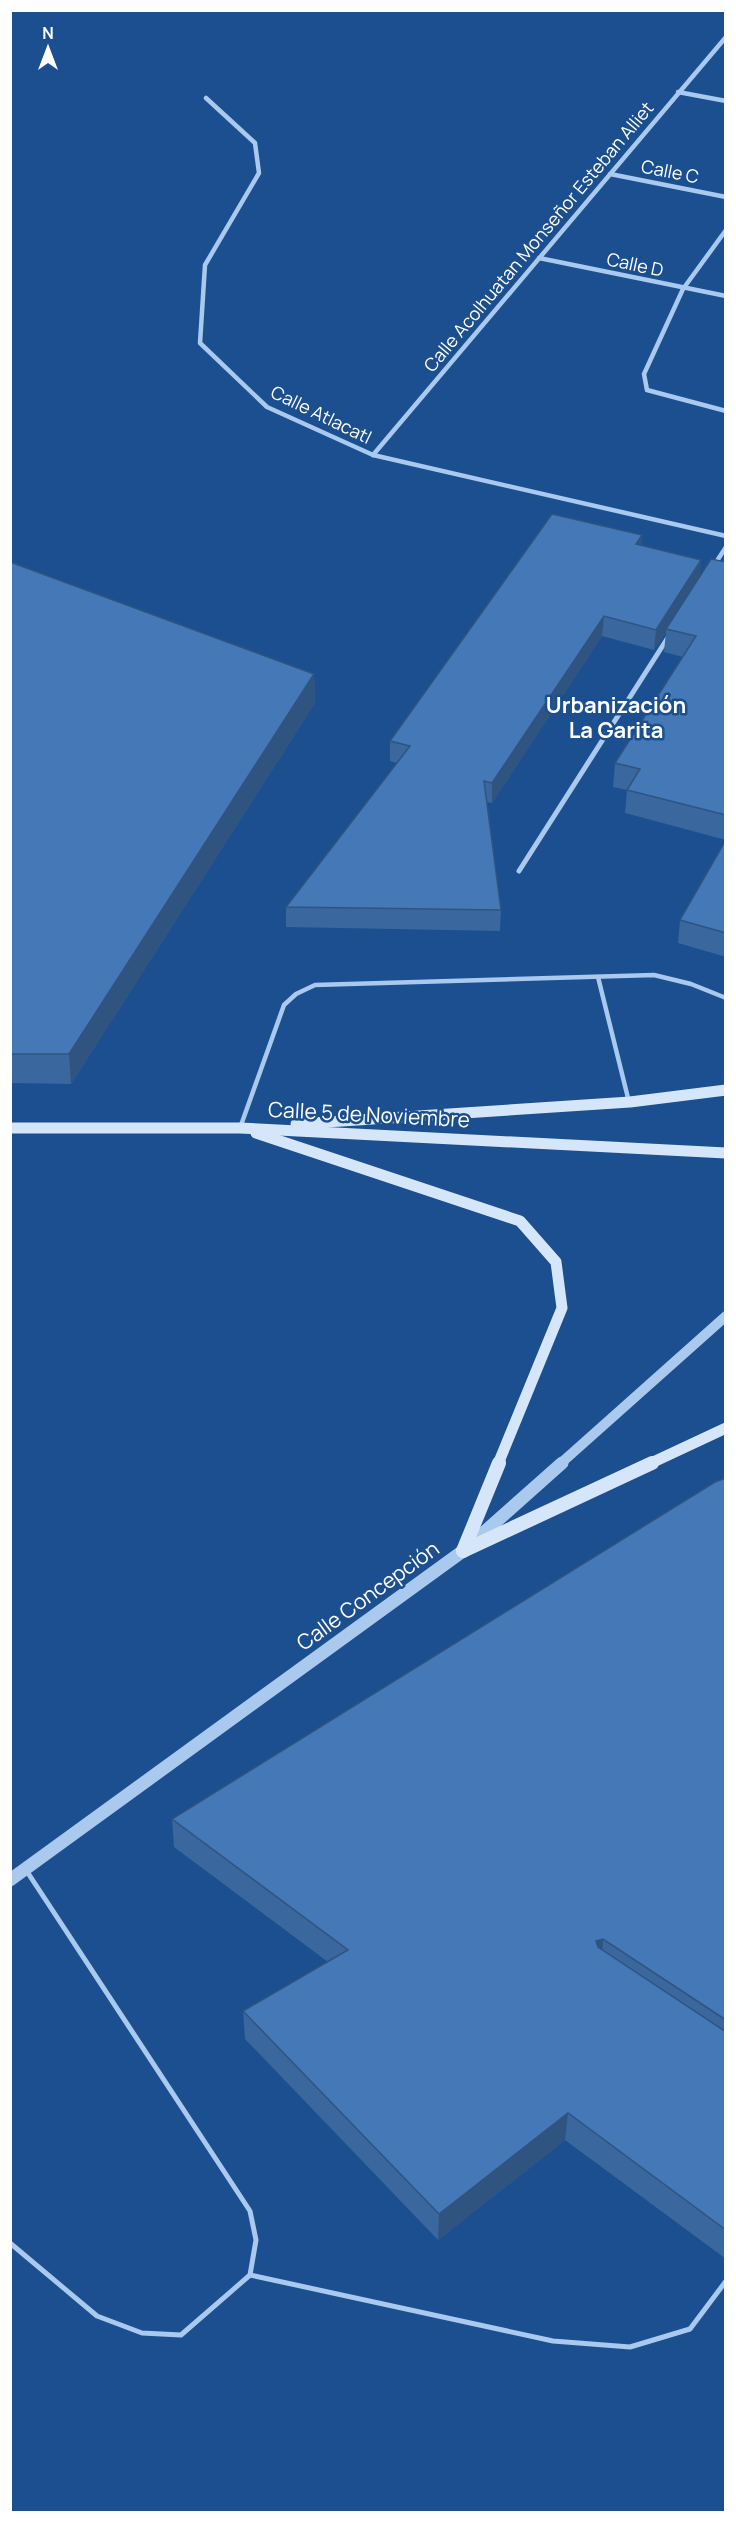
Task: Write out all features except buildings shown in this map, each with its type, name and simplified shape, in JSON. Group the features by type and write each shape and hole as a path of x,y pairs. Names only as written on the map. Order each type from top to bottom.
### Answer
{"main road":[{"path":"240,1128 630,1102 726,1090"},
{"name":"Calle 5 de Noviembre","path":"10,1128 240,1128 726,1153"},
{"path":"240,1128 520,1221 556,1262 562,1308 463,1551"},
{"path":"463,1551 726,1428"}],"street":[{"name":"Calle Acolhuatan Monseñor Esteban Alliet","path":"373,455 726,37"},
{"path":"678,92 726,101"},
{"name":"Calle Atlacatl","path":"206,98 255,143 259,173 205,265 200,343 267,407 373,455 726,536"},
{"name":"Calle C","path":"610,174 726,197"},
{"path":"726,230 683,289 644,374 647,390 726,411"},
{"name":"Calle D","path":"539,258 726,296"},
{"path":"710,572 726,547"},
{"path":"519,871 672,631"},
{"name":"Calle Concepción","path":"10,1881 463,1551 726,1316"}],"lane":[{"path":"240,1128 284,1005 296,994 315,985 654,975 691,984 726,998"},
{"path":"598,976 623,1085 630,1102"},
{"path":"10,2243 96,2316 142,2332 181,2335 250,2275 256,2240 249,2211 26,1870"},
{"path":"250,2275 553,2341 630,2347 690,2329 726,2282"}],"district":[{"name":"Urbanización La Garita","path":"616,718"}]}
